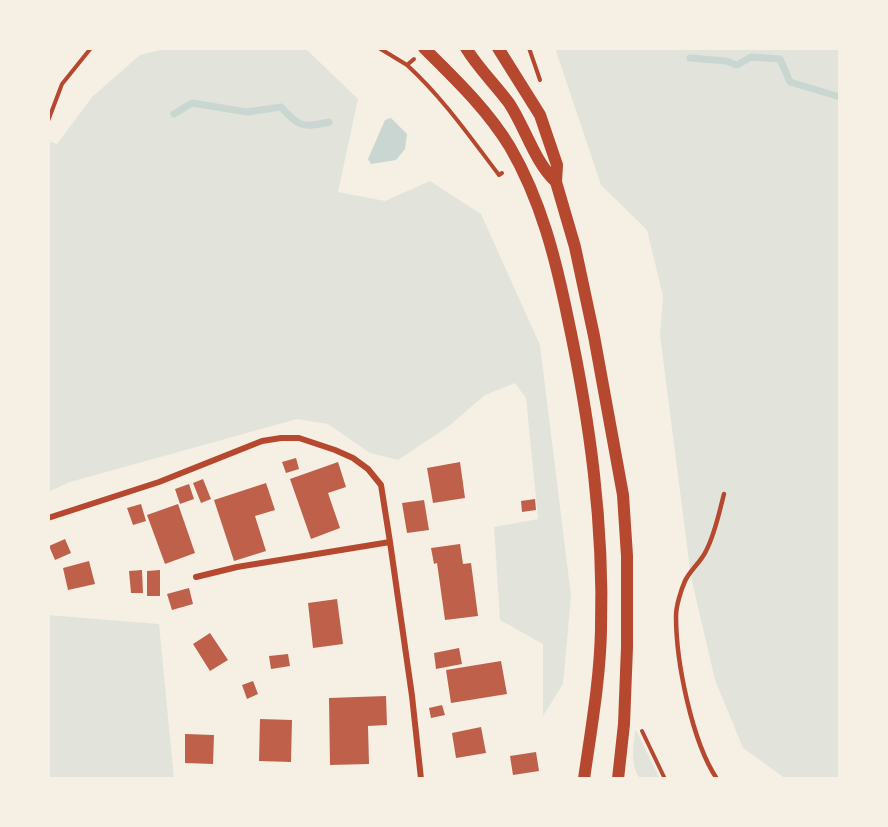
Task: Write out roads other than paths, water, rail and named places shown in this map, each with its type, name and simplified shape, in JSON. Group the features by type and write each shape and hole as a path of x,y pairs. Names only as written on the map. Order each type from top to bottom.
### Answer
{"main road":[{"path":"466,48 508,102 544,171 556,182"},
{"path":"498,48 540,115 557,165 556,182 574,247 594,336 622,495 627,556 627,647 624,723 618,779"},
{"path":"424,49 469,93 510,147 536,202 553,252 571,331 594,459 599,544 601,631 584,779"}],"street":[{"path":"48,518 159,482 262,441 281,438 298,438 335,450 368,469 381,485 412,696 421,779"},
{"path":"196,578 237,567 390,542"}],"lane":[{"path":"717,779 697,740 681,665 676,615 685,580 706,552 724,494"}],"waterway":[{"path":"690,58 726,61 737,65 751,57 780,59 790,82 840,97"},
{"path":"174,114 192,103 247,112 281,107 292,119 302,124 313,125 329,122"}]}
